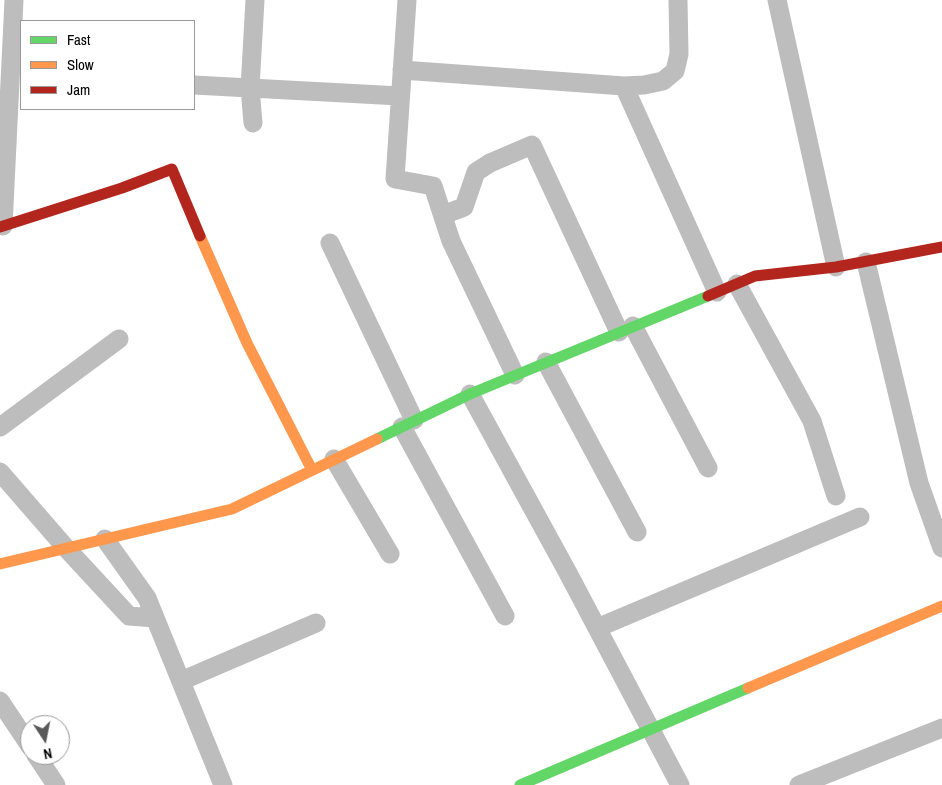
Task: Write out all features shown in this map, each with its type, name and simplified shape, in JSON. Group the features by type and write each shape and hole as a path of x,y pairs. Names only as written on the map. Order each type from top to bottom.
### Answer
{"street":[{"path":"14,0 16,79 2,226 122,188 172,169 247,343 312,470"},
{"path":"253,123 250,88 255,0"},
{"path":"407,0 394,179 433,186 451,241 515,375"},
{"path":"402,70 624,86 644,85 663,81 675,71 679,54 678,0"},
{"path":"776,0 836,267"},
{"path":"195,85 400,96"},
{"path":"624,86 717,292"},
{"path":"443,215 464,207 476,172 490,163 532,145 626,329 708,468"},
{"path":"330,243 408,423 505,616"},
{"path":"0,564 232,509 470,394 755,276 836,267 942,247"},
{"path":"866,262 919,483 934,500 942,548"},
{"path":"736,284 812,421 836,496"},
{"path":"0,427 119,340"},
{"path":"546,362 637,532"},
{"path":"470,394 598,628 680,785"},
{"path":"334,459 390,554"},
{"path":"0,472 66,548 129,616 155,618"},
{"path":"598,628 860,517"},
{"path":"106,539 147,598 223,785"},
{"path":"520,785 942,606"},
{"path":"181,681 316,623"},
{"path":"0,701 6,720 20,735"},
{"path":"799,785 942,728"},
{"path":"43,765 56,785"}],"traffic: fast":[{"path":"377,439 470,394 708,296"},
{"path":"520,785 748,688"}],"traffic: slow":[{"path":"200,236 247,343 312,470"},
{"path":"0,564 232,509 377,439"},
{"path":"748,688 942,606"}],"traffic: jam":[{"path":"0,227 122,188 172,169 200,236"},
{"path":"708,296 755,276 836,267 942,247"}]}
